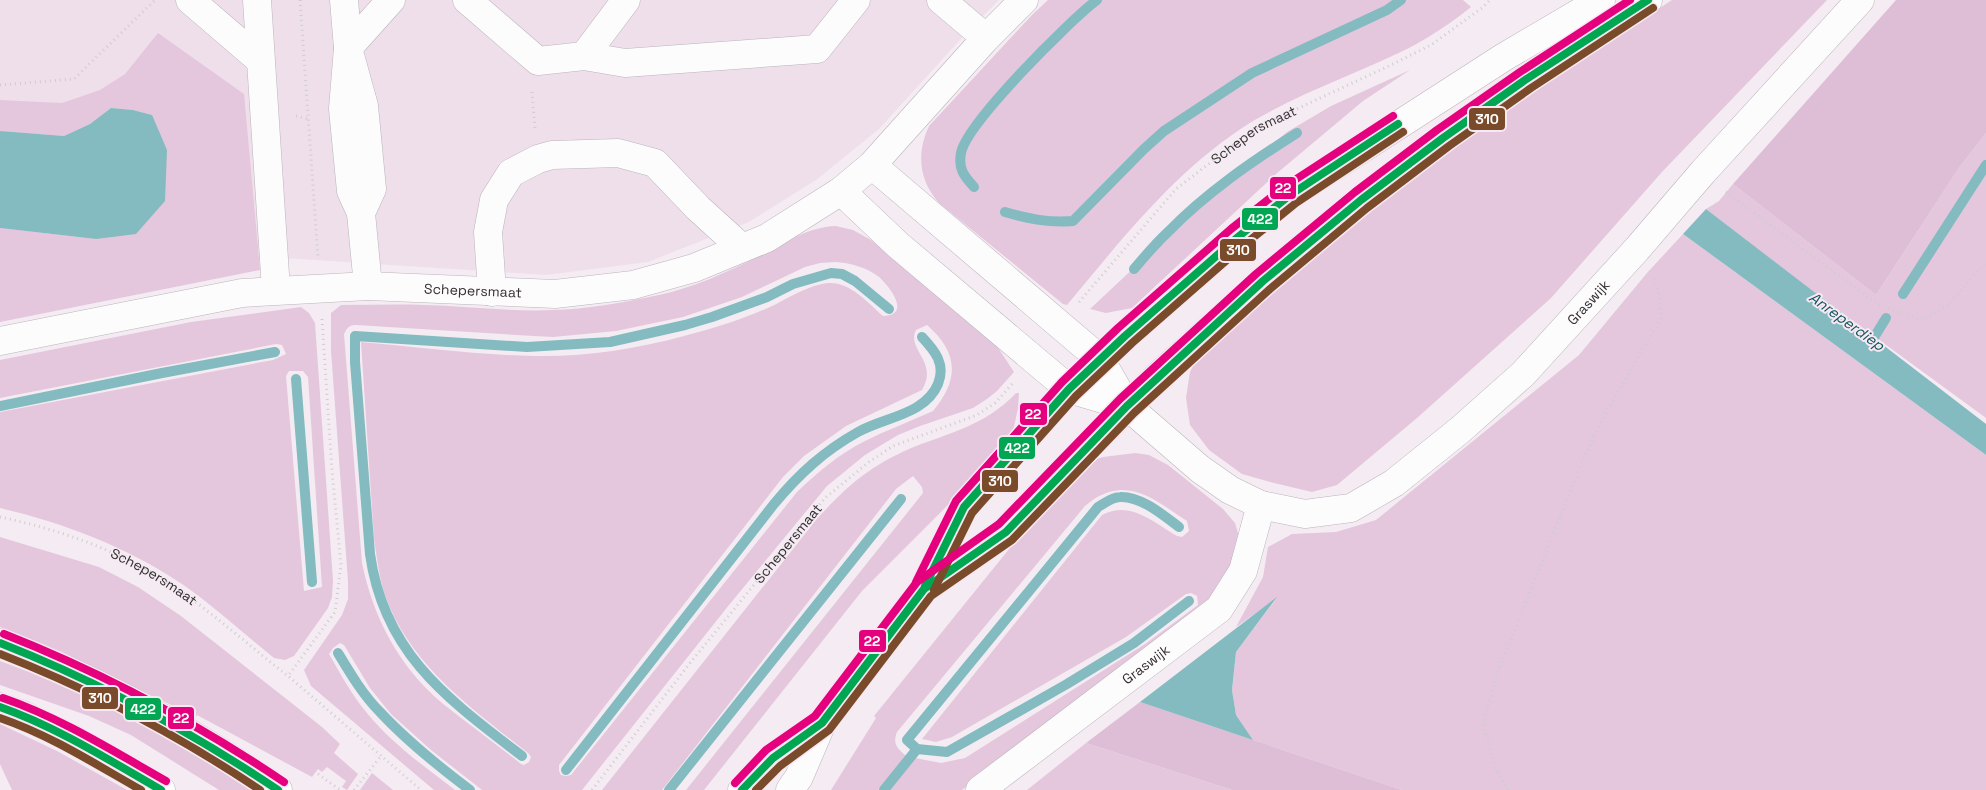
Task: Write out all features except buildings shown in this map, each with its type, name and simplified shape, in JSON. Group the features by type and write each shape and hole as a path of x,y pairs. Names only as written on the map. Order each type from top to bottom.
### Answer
{"street":[{"path":"190,0 260,60"},
{"path":"257,0 276,290"},
{"path":"344,0 348,48 343,110 351,190 361,213 368,286"},
{"path":"348,48 391,0"},
{"path":"467,0 538,61 584,56 626,63 817,48 856,0"},
{"path":"584,56 626,0"},
{"path":"941,0 986,38"},
{"name":"Schepersmaat","path":"0,341 242,293 368,286 555,294 633,285 694,268 767,238 841,191 872,165 986,38 1024,0"},
{"path":"790,790 799,777 822,723 924,589 964,507 1069,389 1100,359 1238,237 1290,195 1495,62 1601,0"},
{"path":"924,589 1006,532 1127,406 1263,281 1361,200 1443,138 1525,80 1648,0"},
{"name":"Graswijk","path":"1100,359 1127,406 1200,469 1230,490 1261,505 1304,514 1351,508 1394,483 1460,430 1523,374 1860,0"},
{"path":"348,48 364,106 372,188 361,213"},
{"path":"492,292 488,232 494,200 511,173 538,159 552,155 618,153 655,163 698,208 742,248"},
{"path":"872,165 1100,359"},
{"path":"841,191 898,245 1069,389"},
{"name":"Graswijk","path":"1069,389 1127,406"},
{"name":"Graswijk","path":"980,790 1220,609 1243,571 1261,505"},
{"path":"0,643 59,667 152,711 236,761 278,790"},
{"path":"0,708 23,715 74,740 161,790"},
{"path":"742,790 773,758 822,723"}],"path":[{"path":"0,85 74,79 156,0"},
{"path":"288,676 336,612 341,565 332,471 300,0"},
{"name":"Schepersmaat","path":"1061,325 1176,189 1256,128 1391,66 1432,45 1490,0"},
{"path":"538,61 530,74 538,159"},
{"path":"264,108 308,119 343,110"},
{"path":"1703,172 1721,188 1878,305 1923,320 1950,304 1986,262"},
{"path":"1508,790 1495,768 1483,725 1497,674 1582,462 1607,410 1661,319 1659,295 1652,270 1637,249"},
{"name":"Schepersmaat","path":"592,790 690,663 825,498 893,446 977,415 995,403 1033,359"},
{"name":"Schepersmaat","path":"0,517 41,526 102,548 149,571 181,592 288,676 421,790"},
{"path":"354,790 381,756"},
{"path":"318,774 340,790"}],"shaded area":[{"path":"0,0 999,0 969,30 879,129 816,180 749,222 648,262 546,275 284,258 132,272 0,301"},
{"path":"1048,0 1463,0 1471,7 1440,30 1416,44 1291,101 1253,121 1225,140 1200,160 1152,206 1067,305 1063,304 939,203 927,185 921,157 922,147 929,126"},
{"path":"1672,0 1827,0 1662,172 1551,298 1417,418 1337,485 1312,492 1274,483 1242,474 1209,450 1190,425 1186,398 1190,372 1204,344 1342,226 1509,106"},
{"path":"1896,0 1986,0 1986,133 1959,168 1876,295 1733,184"},
{"path":"158,33 244,94 260,270 0,322 0,228 96,239 152,115 133,110 111,108 90,124 64,136 9,132 0,131 0,100 62,103 100,90 125,74"},
{"path":"1410,70 1363,101 1276,174 1132,308 1106,313 1090,309 1221,186 1287,132 1331,106"},
{"path":"1986,133 1986,418 1808,288 1706,209 1719,201 1733,184 1876,295 1959,168"},
{"path":"836,226 853,230 871,240 995,343 1014,372 997,391 973,408 898,435 865,455 827,486 729,605 582,790 482,790 431,750 391,714 370,688 344,645 340,643 329,654 347,685 376,724 397,744 455,790 434,790 311,686 304,670 342,615 348,599 331,351 331,313 341,305 414,305 537,310 578,308 617,303 668,293 695,284 760,256 796,236 825,227","holes":["835,262 858,266 879,277 893,293 896,300 896,311 883,316 856,292 840,284 831,283 808,288 770,307 717,327 666,341 610,351 554,356 513,355 361,342 374,539 385,595 396,620 410,643 427,665 465,703 529,754 531,757 529,762 524,765 521,764 442,703 413,674 390,640 373,603 362,563 344,334 346,330 350,326 356,325 553,337 616,331 683,317 742,297 805,267","927,325 945,345 952,366 948,388 933,411 855,446 829,464 797,492 571,775 561,775 559,765 783,477 804,456 846,426 922,390 927,371 915,344 914,337 916,330"]},
{"path":"1683,234 1986,455 1986,790 1402,790 1253,740 1236,715 1232,690 1236,652 1276,599 1236,627 1263,577 1268,547 1292,534 1336,532 1376,520 1579,355 1647,273"},
{"path":"301,307 309,313 315,323 333,581 332,597 328,608 294,656 285,660 274,658 182,584 139,559 71,529 0,508 0,412 273,360 286,354 282,345 276,344 0,398 0,360 191,322","holes":["289,371 303,371 308,377 322,587 304,591 286,376"]},
{"path":"1016,393 1019,393 1018,408 1014,427 1008,439 979,474 862,591 704,790 686,790 923,493 922,487 913,476 896,489 662,790 602,790 816,520 837,498 858,479 881,463 909,449 979,421 1004,404"},
{"path":"1135,453 1149,455 1168,465 1223,509 1235,523 1238,533 1238,546 1232,567 1196,618 962,790 890,790 915,758 941,763 965,758 1145,644 1198,605 1197,596 1191,593 1186,594 1126,637 952,737 936,742 922,739 1102,515 1112,511 1132,511 1150,519 1177,536 1182,537 1189,531 1187,521 1162,504 1138,492 1112,491 1099,496 1085,506 897,732 896,743 906,756 878,790 831,790 876,718 874,716 1018,538 1087,462 1103,457"},
{"path":"0,537 99,567 138,587 181,616 322,727 340,744 334,753 358,774 347,790 342,787 346,781 327,767 322,772 318,769 312,777 197,715 196,717 62,652 0,627"},
{"path":"0,661 65,687 129,718 190,752 250,790 219,790 131,735 89,716 0,685"},
{"path":"1140,702 1402,790 1232,790 1086,743"},
{"path":"0,724 57,751 127,790 12,790 0,764"},
{"path":"1086,743 1232,790 1027,790"},
{"path":"372,773 393,790 360,790"}],"water":[{"path":"111,108 133,110 152,115 167,150 165,201 136,234 96,239 0,228 0,131 64,136 90,124"},
{"name":"Anreperdiep","path":"1706,209 1986,424 1986,455 1683,234"},
{"path":"1277,597 1236,652 1232,690 1236,715 1253,740 1140,702"}],"waterway":[{"path":"974,187 965,176 960,164 961,153 967,139 999,97 1021,73 1065,28 1097,0"},
{"path":"1005,212 1039,220 1073,221 1164,131 1252,73 1387,10 1401,0"},
{"path":"1134,269 1159,241 1213,191 1297,133"},
{"path":"1903,294 1986,165"},
{"path":"522,756 469,714 423,671 405,647 389,620 378,589 370,554 355,362 355,336 527,347 610,342 712,317 767,297 793,284 831,273 842,274 855,281 889,309"},
{"name":"Anreperdiep","path":"1867,349 1886,318"},
{"path":"566,770 774,504 793,483 823,455 846,439 868,427 914,409 932,394 940,377 940,364 935,353 922,337"},
{"path":"0,406 275,352"},
{"path":"296,379 312,582"},
{"path":"1179,527 1144,503 1128,498 1114,498 1098,507 907,740 917,749 947,752 1067,684 1134,643 1189,601"},
{"path":"669,790 901,499"},
{"path":"338,653 362,691 380,712 423,753 470,790"},
{"path":"884,790 917,749"}],"transit line":[{"name":"22","path":"735,783 766,750 815,716 917,582 999,524 1120,399 1256,274 1355,192 1437,130 1520,72 1630,0"},
{"name":"422","path":"742,790 773,758 822,723 924,589 1006,532 1127,406 1263,281 1361,200 1443,138 1525,80 1648,0"},
{"name":"310","path":"756,790 780,766 829,730 931,596 1012,540 1134,413 1270,289 1367,208 1449,146 1531,88 1653,8"},
{"name":"22","path":"916,582 956,501 1062,382 1118,328 1231,229 1284,187 1393,116"},
{"name":"422","path":"925,586 964,507 1069,389 1125,336 1238,237 1290,195 1398,124"},
{"name":"310","path":"934,590 972,513 1076,396 1132,343 1244,245 1296,203 1403,132"},
{"name":"22","path":"4,634 77,665 148,700 217,739 284,782"},
{"name":"422","path":"0,643 73,674 143,709 245,768 278,790"},
{"name":"310","path":"0,654 101,698 134,715 198,751 260,790"},
{"name":"22","path":"3,698 66,725 166,781"},
{"name":"422","path":"0,707 62,734 161,790"},
{"name":"310","path":"0,718 54,741 141,790"}]}
